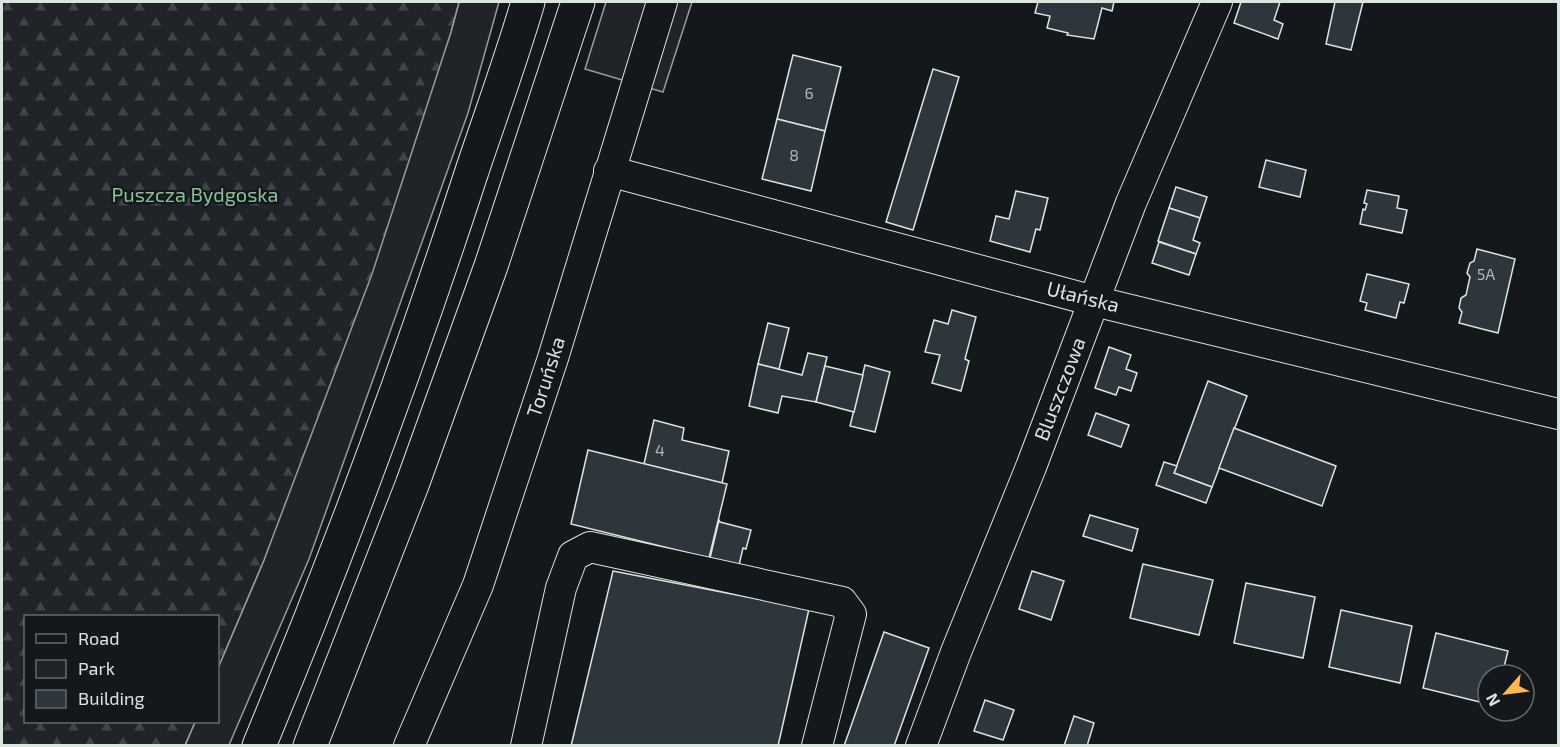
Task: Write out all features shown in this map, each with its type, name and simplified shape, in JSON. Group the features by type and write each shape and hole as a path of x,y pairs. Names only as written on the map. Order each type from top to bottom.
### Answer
{"highway":[{"path":"259,746 368,470 446,253 528,2"},
{"path":"310,746 412,486 487,277 578,2"}],"street":[{"name":"Toruńska","path":"409,746 478,585 554,358 662,2"},
{"name":"Bluszczowa","path":"921,746 956,652 1031,467 1131,203 1218,2"},
{"name":"Ułańska","path":"609,171 1094,301 1558,414"},
{"path":"526,746 561,588 573,556 590,547 842,602 851,614 817,746"}],"green space":[{"name":"Puszcza Bydgoska","path":"2,2 459,2 372,274 264,560 219,666 219,615 24,615 24,723 195,723 185,745 2,745"},
{"path":"459,2 499,2 468,113 309,559 229,745 185,746 195,723 219,723 219,666 264,560 451,32"},
{"path":"606,2 692,2 663,92 585,69"}],"building":[{"path":"1038,2 1114,2 1112,11 1102,8 1094,39 1067,35 1068,33 1047,28 1050,16 1035,13"},
{"path":"1241,2 1280,2 1274,20 1283,24 1278,39 1234,23"},
{"path":"1335,2 1363,2 1351,50 1326,44"},
{"path":"793,55 841,67 825,131 777,119"},
{"path":"933,69 959,77 913,230 886,222"},
{"path":"777,119 825,131 811,191 762,179"},
{"path":"1266,160 1306,170 1300,197 1259,187"},
{"path":"1176,187 1207,197 1200,218 1169,208"},
{"path":"1367,190 1399,196 1397,208 1407,210 1402,233 1360,224 1363,209 1365,210 1367,204 1364,203"},
{"path":"1016,191 1048,198 1040,230 1036,229 1030,252 990,241 996,216 1009,219"},
{"path":"1169,208 1200,218 1193,240 1200,243 1196,254 1158,241"},
{"path":"1159,242 1196,254 1189,275 1152,263"},
{"path":"1477,249 1515,259 1498,333 1459,323 1462,312 1459,308 1461,298 1466,295 1470,277 1467,273 1470,263 1474,261"},
{"path":"1367,274 1409,284 1404,303 1400,302 1396,318 1365,310 1367,303 1360,301"},
{"path":"952,310 976,317 965,359 969,361 961,391 932,383 940,355 925,352 934,320 948,324"},
{"path":"768,323 789,328 779,369 758,364"},
{"path":"1109,347 1131,355 1126,369 1137,373 1131,391 1119,387 1116,395 1095,388"},
{"path":"808,353 827,357 816,402 782,396 778,413 749,406 758,364 802,375"},
{"path":"865,365 890,372 875,432 850,426"},
{"path":"825,366 863,375 854,412 816,402"},
{"path":"1208,381 1247,396 1212,487 1174,473"},
{"path":"1096,413 1129,425 1121,447 1088,435"},
{"path":"654,420 684,428 682,440 729,451 722,483 644,464"},
{"path":"1234,428 1336,466 1322,506 1219,468"},
{"path":"588,450 727,484 709,558 571,524"},
{"path":"1164,462 1177,466 1174,473 1212,487 1206,503 1156,485"},
{"path":"1090,515 1138,529 1132,551 1083,536"},
{"path":"719,520 751,530 739,565 710,558"},
{"path":"1143,564 1213,580 1199,635 1130,618"},
{"path":"613,571 809,609 778,746 571,746"},
{"path":"1032,571 1064,581 1051,620 1019,609"},
{"path":"1246,583 1315,597 1303,658 1234,643"},
{"path":"1341,610 1412,626 1400,683 1329,667"},
{"path":"884,632 929,648 894,746 844,746"},
{"path":"1436,633 1508,651 1505,663 1476,663 1476,701 1423,688"},
{"path":"985,700 1014,710 1003,740 974,731"},
{"path":"1074,716 1094,723 1087,746 1064,746"}]}
